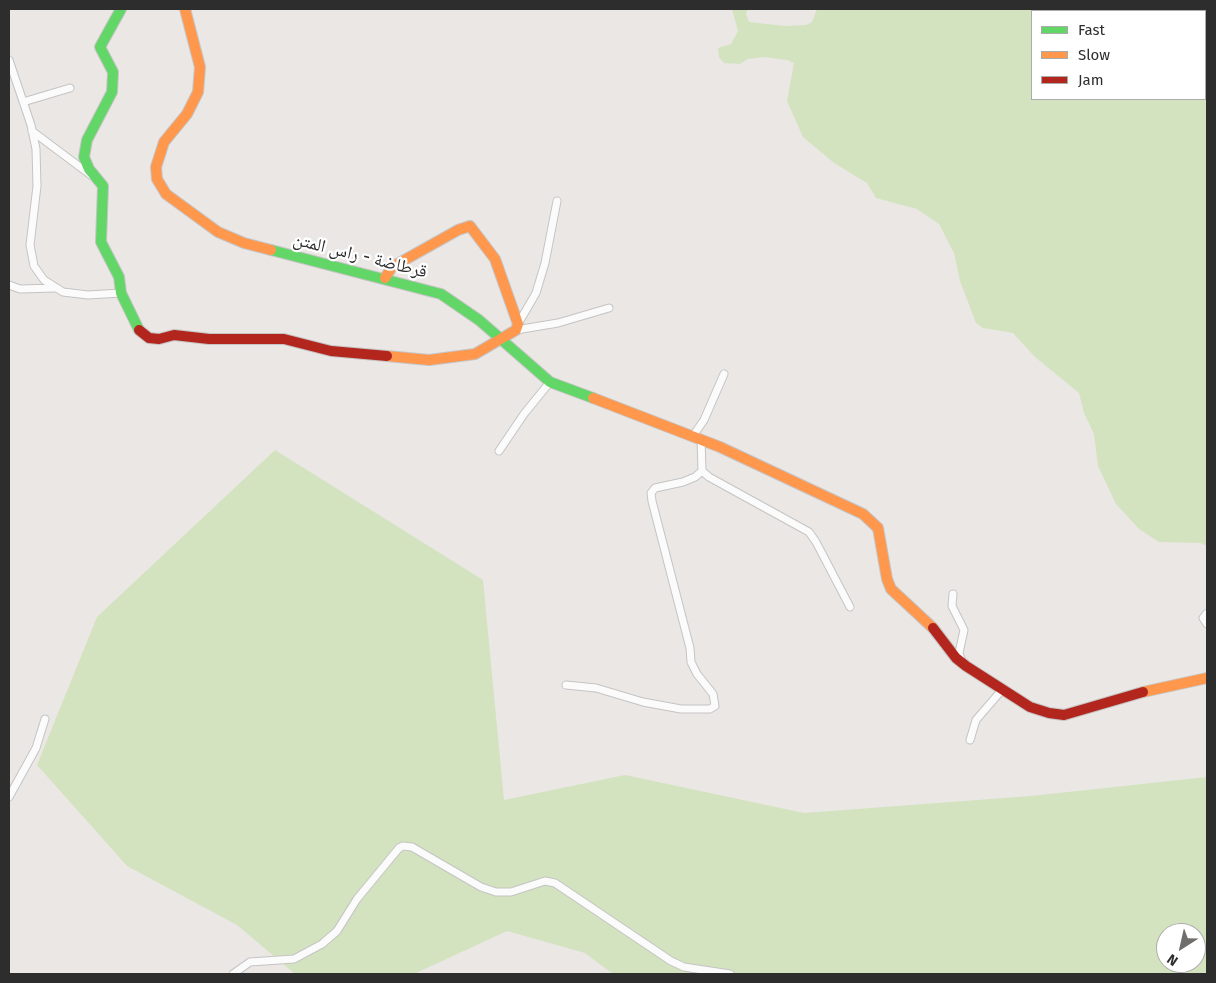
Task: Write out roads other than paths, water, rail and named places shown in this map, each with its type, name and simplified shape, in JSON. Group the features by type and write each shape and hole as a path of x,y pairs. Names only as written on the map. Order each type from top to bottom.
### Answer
{"main road":[{"path":"121,9 100,47 113,72 112,92 87,140 84,157 89,170 99,178 104,191 101,242 118,277 121,292 138,329 149,338 159,339 174,336 209,339 284,339 331,352 429,360 475,354 517,327 495,260 482,239 470,226 458,230 392,267 385,278"},
{"name":"قرطاضة - راس المتن","path":"185,9 200,67 198,92 190,109 160,151 156,167 162,190 229,238 441,294 458,304 550,382 720,447 863,514 878,528 887,579 891,588 901,600 932,626 956,658 1030,707 1049,713 1064,714 1149,690 1207,678"}],"street":[{"path":"9,60 36,149 37,180 31,231 32,258 38,273 54,288 63,292 88,295 121,292"},
{"path":"23,102 70,88"},
{"path":"32,131 90,175 99,178"},
{"path":"517,327 536,293 545,263 557,201"},
{"path":"9,285 20,289 54,288"},
{"path":"517,327 558,323 609,308"},
{"path":"724,374 697,438 702,471 717,482 809,532 850,607"},
{"path":"499,451 524,414 550,382"},
{"path":"566,684 596,688 643,702 681,709 710,709 715,706 713,694 697,674 691,662 690,648 652,501 652,493 656,488 683,482 695,477 702,471"},
{"path":"953,594 952,606 964,630 959,653 966,666"},
{"path":"1207,613 1203,618 1207,624"},
{"path":"970,740 976,720 1002,690"},
{"path":"9,797 36,748 45,719"},
{"path":"233,974 250,962 294,959 322,944 337,931 356,899 399,848 403,846 412,847 481,887 496,892 511,892 545,881 556,883 671,962 684,967 730,974"}]}
